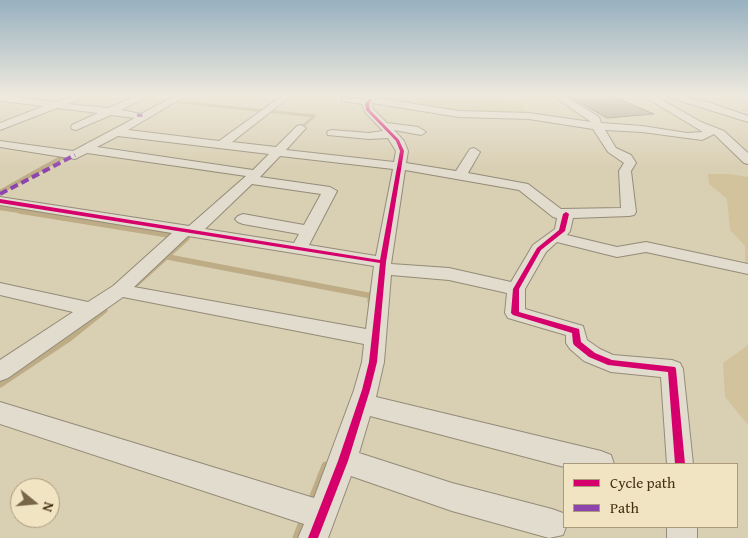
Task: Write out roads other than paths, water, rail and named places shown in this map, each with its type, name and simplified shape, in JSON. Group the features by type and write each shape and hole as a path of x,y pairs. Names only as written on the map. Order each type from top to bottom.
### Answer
{"street":[{"path":"0,127 18,120"},
{"path":"76,127 91,120"},
{"path":"0,144 70,154 84,149 137,120"},
{"path":"222,144 255,120"},
{"path":"0,413 312,519 342,461 362,404 373,362 371,337 402,151 401,146 378,120"},
{"path":"496,120 507,122 548,120"},
{"path":"551,120 642,129 688,136 702,137 709,134 708,130 688,120"},
{"path":"116,132 278,149 461,174 523,187 558,214 629,212 625,171 630,163 627,158 612,150 595,120"},
{"path":"689,120 720,133 748,160"},
{"path":"4,364 126,291 183,234 250,176 300,128"},
{"path":"332,134 369,136 387,130 418,130 421,132"},
{"path":"84,149 330,191 299,249"},
{"path":"278,149 352,149"},
{"path":"461,174 474,152"},
{"path":"0,201 183,234 299,249 383,266 449,274 516,289"},
{"path":"566,214 562,231 539,249 516,289 515,313 576,331 577,343 592,355 611,363 672,369 680,463"},
{"path":"242,219 309,231"},
{"path":"554,237 616,260 646,247 743,269 748,283"},
{"path":"0,289 93,310"},
{"path":"126,291 371,337"},
{"path":"362,404 597,463"},
{"path":"342,461 452,497 552,524"}],"waterway":[{"path":"297,128 302,127 310,120"},
{"path":"0,192 68,154"},
{"path":"0,208 28,212"},
{"path":"20,211 187,238 133,287"},
{"path":"168,257 371,296"},
{"path":"371,296 371,301"},
{"path":"0,384 69,338 104,310"},
{"path":"311,504 326,466"},
{"path":"297,538 305,517"}]}
